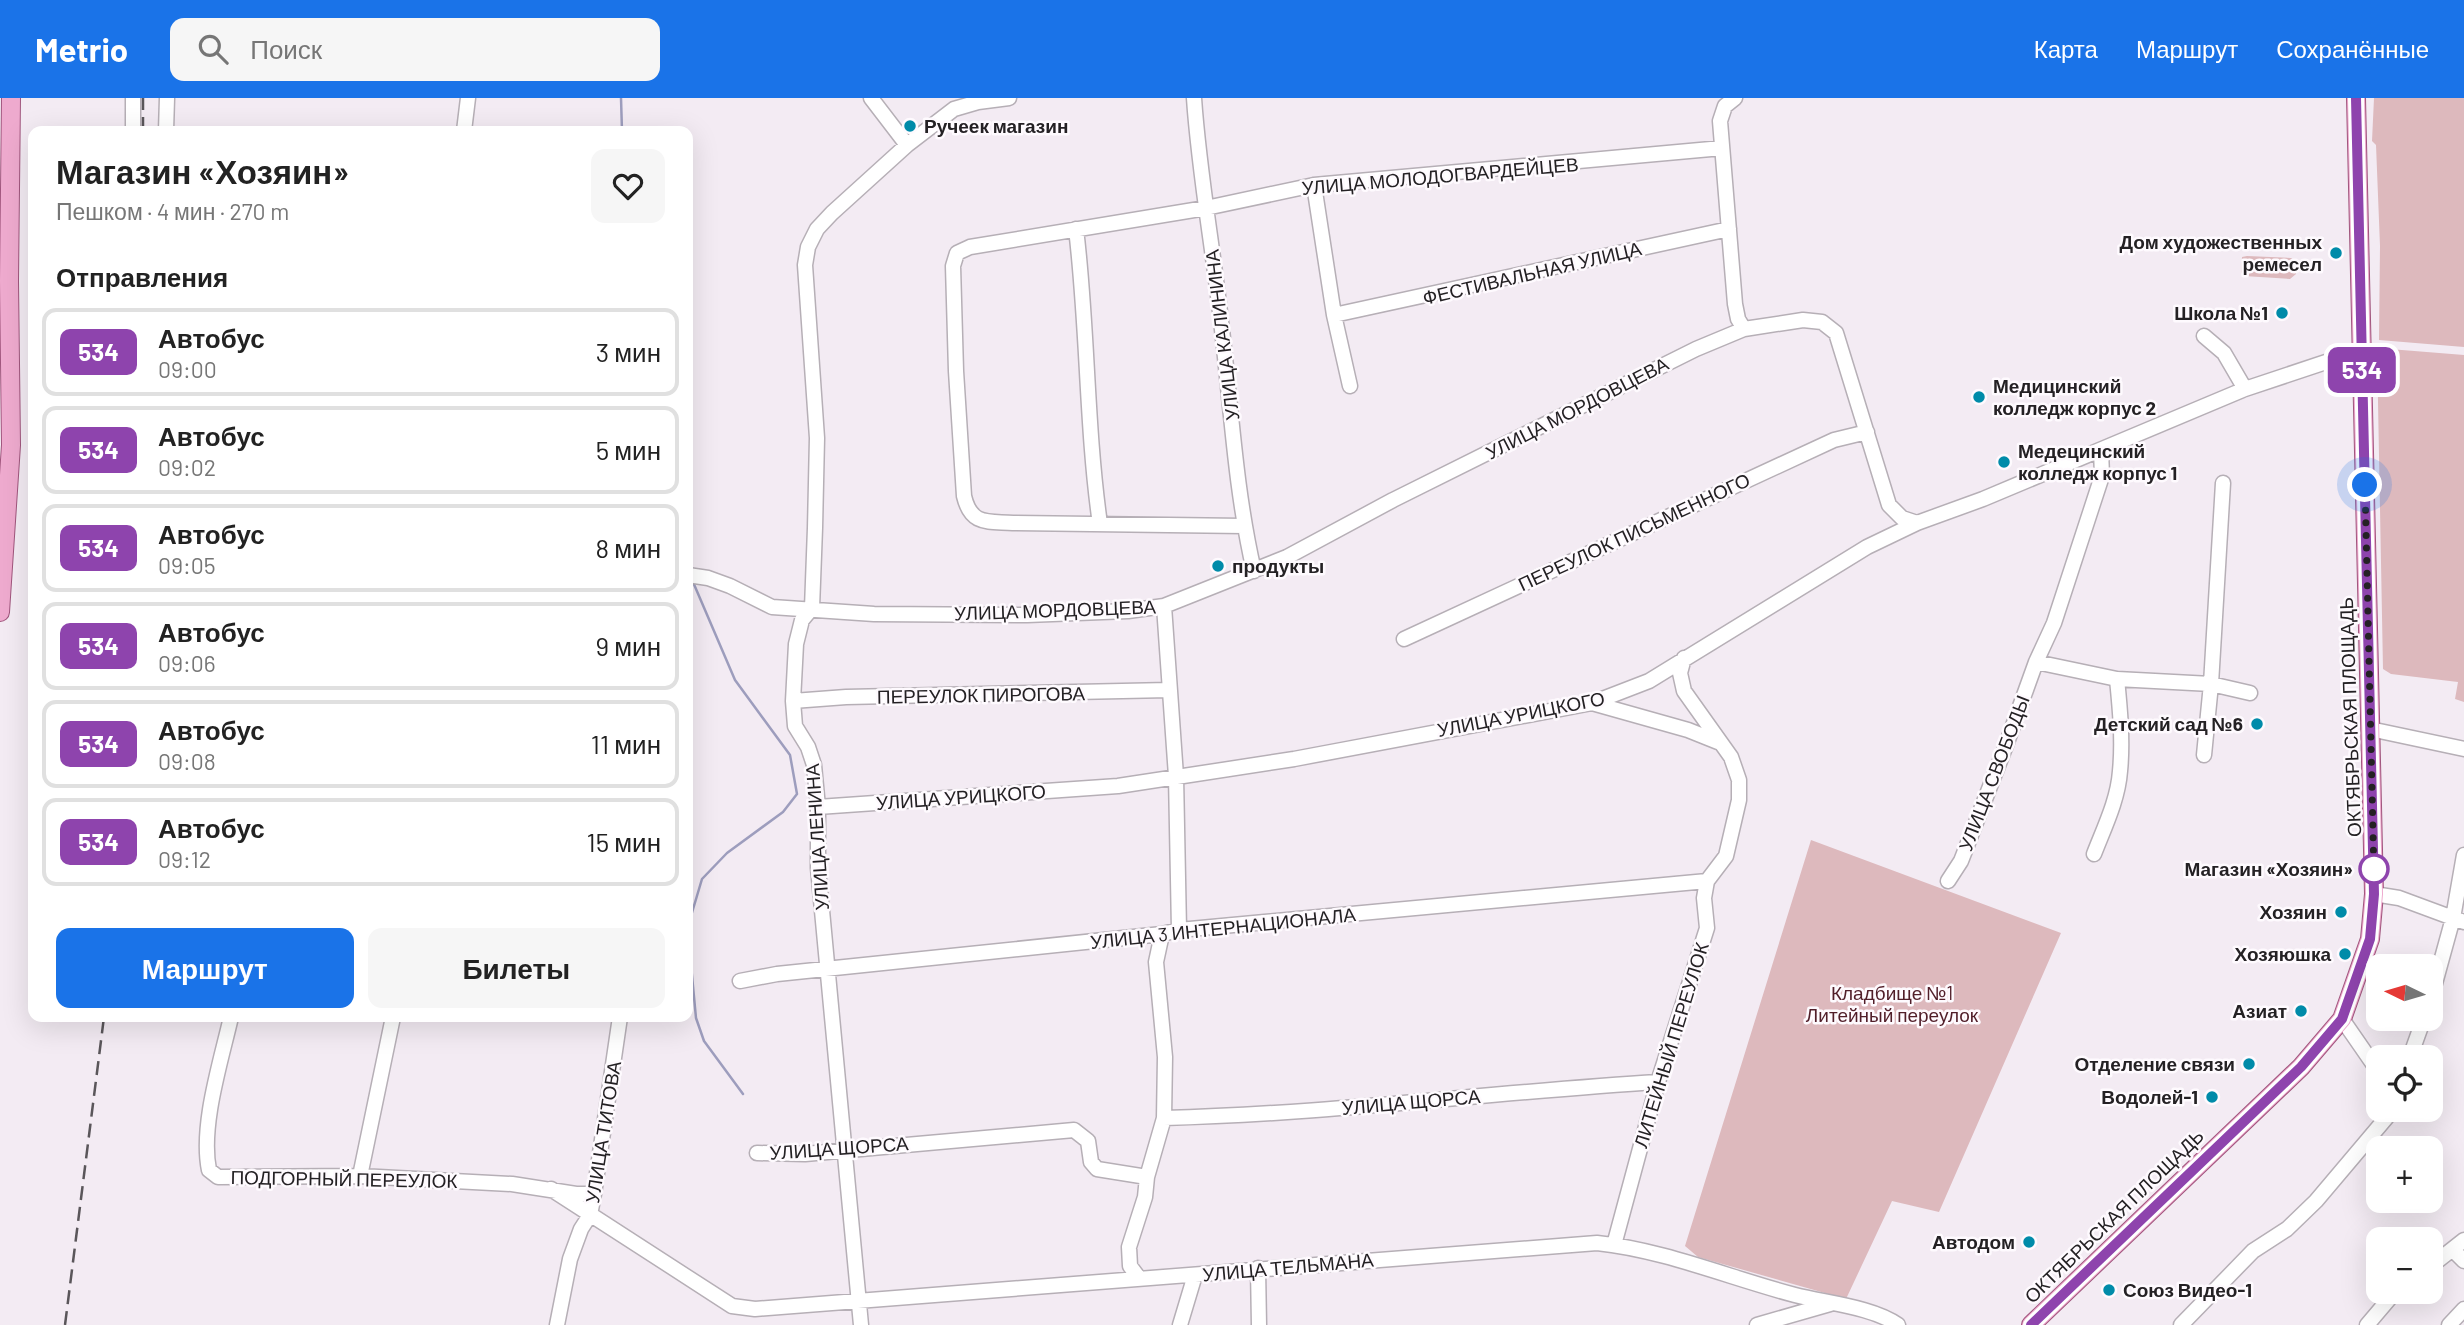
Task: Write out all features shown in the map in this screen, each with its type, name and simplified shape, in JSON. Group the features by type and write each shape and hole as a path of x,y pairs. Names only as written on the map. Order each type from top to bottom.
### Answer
{"main road":[{"path":"0,612 11,445 11,98"},
{"name":"ОКТЯБРЬСКАЯ ПЛОЩАДЬ","path":"2031,1325 2301,1067 2342,1019 2370,939 2374,894 2356,98"}],"street":[{"path":"133,126 134,98"},
{"path":"166,126 167,98"},
{"path":"465,126 468,98"},
{"path":"871,98 907,145"},
{"name":"УЛИЦА ЛЕНИНА","path":"861,1325 818,868 818,807 814,765 808,747 795,726 793,701 796,644 802,620 812,608 817,438 805,265 808,247 817,229 907,145 954,109 978,102 1009,98"},
{"name":"УЛИЦА КАЛИНИНА","path":"1194,98 1244,526 1254,571"},
{"path":"1735,98 1725,106 1720,121 1735,304 1738,319 1744,328"},
{"name":"УЛИЦА МОЛОДОГВАРДЕЙЦЕВ","path":"1244,526 981,521 971,515 964,496 956,371 953,266 957,253 970,247 1206,208 1314,185 1722,149"},
{"path":"1314,185 1334,315 1350,386"},
{"path":"1076,229 1084,294 1092,470 1100,524"},
{"name":"ФЕСТИВАЛЬНАЯ УЛИЦА","path":"1334,315 1730,229"},
{"name":"УЛИЦА МОРДОВЦЕВА","path":"693,575 730,586 772,607 874,614 1027,615 1128,611 1164,606 1287,556 1696,349 1744,328 1803,320 1822,322 1836,333 1867,432"},
{"path":"2204,336 2224,353 2245,389"},
{"name":"УЛИЦА УРИЦКОГО","path":"818,807 1118,786 1294,759 1592,703 1648,681 1867,547 1917,523 1983,499 2245,389 2362,350"},
{"path":"1867,432 1889,505 1902,517 1917,523"},
{"name":"ПЕРЕУЛОК ПИСЬМЕННОГО","path":"1404,639 1834,440 1867,432"},
{"name":"УЛИЦА СВОБОДЫ","path":"1948,881 1961,861 2036,662 2054,622 2102,477 2101,450"},
{"path":"2204,755 2211,684 2222,484"},
{"path":"1164,606 1177,776 1179,930"},
{"path":"1684,658 1681,673 1684,691 1731,757 1739,780 1739,800 1726,856 1707,881"},
{"path":"2036,662 2118,679 2211,684 2250,693"},
{"path":"2094,854 2120,774 2118,679"},
{"name":"ПЕРЕУЛОК ПИРОГОВА","path":"793,701 846,697 1137,693 1169,690"},
{"path":"1592,703 1688,730 1719,743"},
{"path":"2370,729 2464,749"},
{"path":"2443,965 2459,920 2464,855"},
{"name":"УЛИЦА 3 ИНТЕРНАЦИОНАЛА","path":"740,981 777,974 1162,934 1179,930 1707,881"},
{"name":"ЛИТЕЙНЫЙ ПЕРЕУЛОК","path":"1614,1245 1658,1082 1707,928 1704,898 1707,881"},
{"path":"2374,894 2399,898 2459,920"},
{"path":"1139,1278 1129,1266 1129,1247 1145,1197 1147,1177 1164,1118 1165,1057 1156,962 1162,934"},
{"path":"2342,1019 2366,1054"},
{"name":"ПОДГОРНЫЙ ПЕРЕУЛОК","path":"230,1022 213,1095 205,1153 209,1170 218,1177 360,1175 594,1194"},
{"path":"360,1175 392,1022"},
{"name":"УЛИЦА ТИТОВА","path":"557,1325 570,1259 581,1229 590,1215 619,1022"},
{"name":"УЛИЦА ЩОРСА","path":"1164,1118 1253,1116 1560,1088 1658,1082"},
{"path":"2181,1325 2253,1251 2287,1229 2316,1201 2383,1122"},
{"name":"УЛИЦА ЩОРСА","path":"757,1153 805,1154 1074,1130 1088,1141 1091,1162 1097,1169 1147,1177"},
{"name":"УЛИЦА ТЕЛЬМАНА","path":"551,1189 732,1306 755,1309 1597,1243 1614,1245 1876,1314 1898,1325"},
{"path":"2443,1257 2459,1245 2464,1261"},
{"path":"1258,1268 1259,1325"},
{"path":"1180,1325 1195,1275"},
{"path":"1757,1325 1831,1304"},
{"path":"2367,1325 2385,1304"},
{"path":"2449,1325 2464,1309"},
{"path":"1792,1325 1806,1310"}],"green space":[{"path":"2374,98 2464,98 2464,347 2379,340 2380,246 2376,145 2372,141"},
{"path":"2242,257 2291,258 2296,262 2296,274 2290,279 2244,276 2241,272"},
{"path":"2377,348 2464,355 2464,702 2455,699 2458,682 2391,674 2383,669"},
{"name":"Кладбище №1 Литейный переулок","path":"1811,840 2061,933 1939,1212 1892,1201 1846,1299 1698,1257 1685,1246"}],"waterway":[{"path":"621,98 622,126"},
{"path":"693,582 735,680 790,755 797,794 783,812 727,853 702,879 693,909"},
{"path":"693,986 696,1018 704,1041 743,1094"}],"railway":[{"path":"143,98 143,126"},
{"path":"65,1325 103,1022"}],"bus line":[{"name":"534","path":"2031,1325 2301,1067 2342,1019 2370,939 2374,894 2374,833 2368,700 2356,98"}],"place":[{"name":"Ручеек магазин","path":"910,126"},
{"name":"Дом художественных ремесел","path":"2336,253"},
{"name":"Школа №1","path":"2282,313"},
{"name":"Медицинский колледж корпус 2","path":"1979,397"},
{"name":"Медецинский колледж корпус 1","path":"2004,462"},
{"name":"продукты","path":"1218,566"},
{"name":"Детский сад №6","path":"2257,724"},
{"name":"Магазин «Хозяин»","path":"2374,869"},
{"name":"Хозяин","path":"2341,912"},
{"name":"Хозяюшка","path":"2345,954"},
{"name":"Азиат","path":"2301,1011"},
{"name":"Отделение связи","path":"2249,1064"},
{"name":"Водолей-1","path":"2212,1097"},
{"name":"Автодом","path":"2029,1242"},
{"name":"Союз Видео-1","path":"2109,1290"}],"route":[{"path":"2365,485 2374,876 2374,869"}]}
